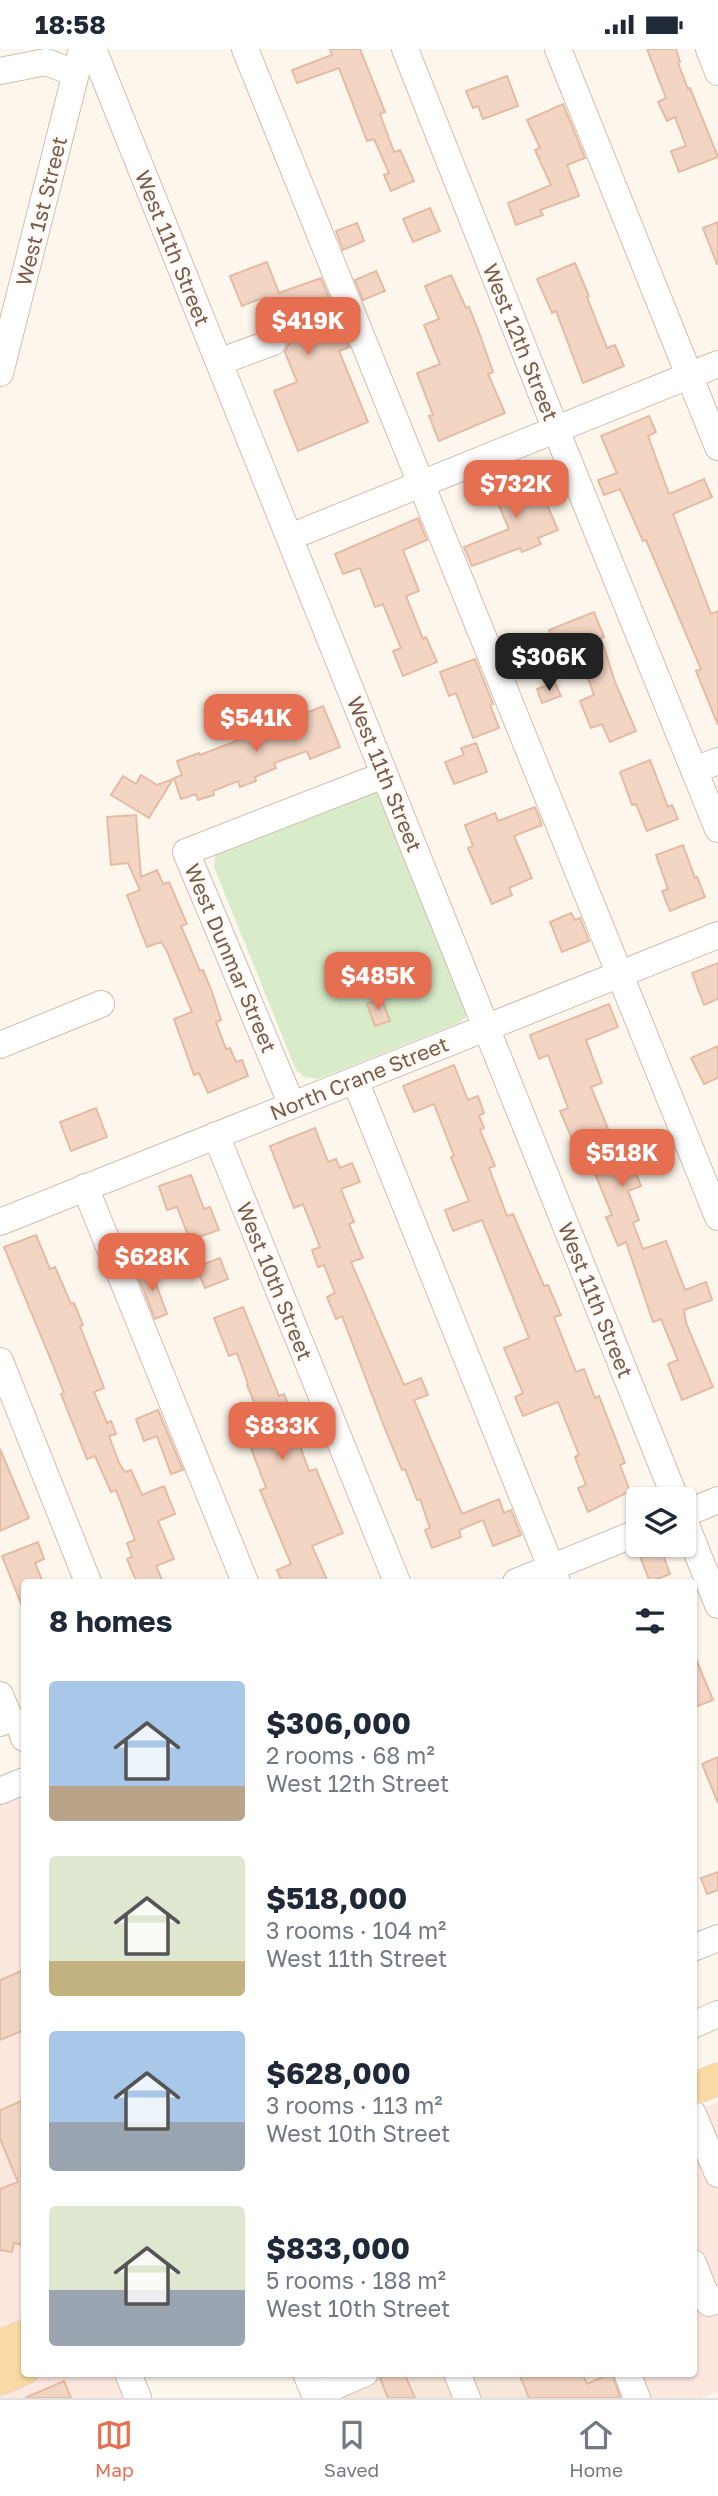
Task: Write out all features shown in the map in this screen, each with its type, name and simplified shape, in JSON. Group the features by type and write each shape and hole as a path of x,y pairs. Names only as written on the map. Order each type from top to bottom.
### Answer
{"main road":[{"path":"697,2087 718,2079"},
{"path":"0,2346 21,2337"},
{"path":"0,2379 21,2370"}],"street":[{"name":"West 11th Street","path":"93,49 671,1487"},
{"path":"245,49 718,1217"},
{"name":"West 12th Street","path":"405,49 555,430 706,766 718,829"},
{"path":"558,49 718,447"},
{"path":"709,49 718,72"},
{"path":"0,71 46,62 78,61"},
{"name":"West 1st Street","path":"0,373 78,61"},
{"path":"219,362 273,342"},
{"path":"290,537 718,364"},
{"name":"West Dunmar Street","path":"292,1105 186,852 384,775"},
{"name":"North Crane Street","path":"0,1222 718,935"},
{"path":"0,1045 101,1003"},
{"path":"355,1080 554,1575"},
{"name":"West 10th Street","path":"216,1135 396,1579"},
{"path":"85,1187 244,1579"},
{"path":"0,1361 87,1579"},
{"path":"696,1509 718,1500"},
{"path":"532,1579 554,1575 626,1539"},
{"path":"696,1550 718,1605"},
{"path":"697,1946 718,1938"},
{"path":"697,2023 718,2014"},
{"path":"697,2127 707,2161"},
{"path":"697,2275 707,2304"},
{"path":"130,2377 138,2398"},
{"path":"293,2377 301,2398"},
{"path":"307,2377 314,2395 355,2377"},
{"path":"459,2377 467,2398"},
{"path":"629,2377 637,2398"}],"shaded area":[{"path":"16,1794 21,1808 21,2328 0,2337 0,1800"},
{"path":"718,2102 718,2391 701,2398 634,2398 626,2377 697,2377 697,2110"},
{"path":"35,2377 113,2377 123,2398 0,2398 0,2391"},
{"path":"369,2377 626,2377 634,2398 317,2398"}],"green space":[{"path":"368,790 386,797 469,1005 467,1016 461,1022 318,1079 304,1077 296,1070 214,867 215,857 223,847"}],"building":[{"path":"330,49 360,49 385,112 380,114 394,152 400,150 414,181 391,191 384,175 389,173 374,139 367,141 339,68 297,83 292,70 332,55"},
{"path":"647,49 676,49 680,62 678,63 688,89 690,88 718,157 679,172 671,151 686,146 675,117 667,121 658,102 666,98"},
{"path":"507,76 518,106 483,119 478,106 473,108 466,91"},
{"path":"563,104 585,158 567,165 579,196 540,210 543,215 516,225 508,203 551,185 535,150 540,148 527,120"},
{"path":"430,208 440,231 413,242 403,219"},
{"path":"718,222 718,264 717,264 703,228"},
{"path":"357,223 364,241 343,250 336,231"},
{"path":"267,262 279,293 321,278 349,347 339,351 368,422 298,451 274,391 297,382 285,352 289,344 287,336 276,327 265,297 242,306 230,276"},
{"path":"575,263 607,348 615,345 624,366 583,383 556,311 552,313 537,279"},
{"path":"376,271 385,291 363,300 355,280"},
{"path":"451,275 466,308 469,307 480,335 493,372 488,374 505,413 439,441 429,416 433,415 417,373 440,364 424,325 439,319 425,286"},
{"path":"649,416 656,432 648,436 669,494 704,479 712,497 673,514 711,614 718,611 718,725 696,671 701,669 646,540 643,541 620,489 604,495 598,480 617,473 601,436"},
{"path":"532,470 558,530 538,538 541,544 522,552 520,548 472,566 464,547 509,529 491,487"},
{"path":"418,518 427,540 403,550 419,591 406,596 423,639 426,637 437,662 403,676 393,651 401,648 383,604 375,607 360,568 343,574 335,554"},
{"path":"594,612 604,637 601,638 615,682 636,731 610,742 602,724 591,728 580,701 594,695 577,648 559,655 549,630"},
{"path":"475,659 493,704 490,705 499,728 473,738 456,693 449,696 440,672"},
{"path":"555,683 561,696 542,703 537,689"},
{"path":"323,706 340,747 310,759 307,751 274,763 276,768 255,777 256,781 240,787 238,781 213,791 214,795 198,800 196,794 181,799 174,778 182,775 177,761 199,753 200,755 244,738 243,734 274,722 275,726"},
{"path":"476,743 487,772 454,784 445,762 464,755 461,748"},
{"path":"650,760 668,807 672,805 678,819 647,831 636,804 632,805 620,772"},
{"path":"141,775 157,785 173,779 149,818 111,795 123,776 136,784"},
{"path":"535,807 542,825 514,836 532,878 509,888 512,895 492,904 468,848 473,846 465,825 495,813 498,821"},
{"path":"136,815 141,877 157,870 163,884 169,882 187,924 181,926 212,992 221,1020 216,1022 226,1049 230,1048 236,1062 242,1060 248,1076 208,1093 199,1073 194,1075 174,1019 192,1012 166,949 161,942 147,947 127,895 140,890 128,863 111,865 107,817"},
{"path":"683,845 705,897 670,911 662,891 668,889 656,855"},
{"path":"571,913 575,920 580,918 589,941 562,952 550,922"},
{"path":"718,963 718,999 704,1005 692,973"},
{"path":"381,998 390,1021 375,1026 367,1004"},
{"path":"609,1004 618,1027 586,1040 602,1083 591,1087 624,1168 632,1164 641,1186 628,1191 639,1220 633,1223 643,1249 666,1241 685,1290 706,1282 712,1300 684,1310 686,1323 713,1387 682,1400 668,1364 678,1360 661,1319 653,1322 626,1242 618,1246 606,1217 612,1215 594,1171 591,1173 577,1139 573,1141 560,1111 568,1108 548,1055 539,1059 530,1035"},
{"path":"718,1046 718,1078 704,1084 691,1058"},
{"path":"454,1065 468,1100 478,1096 484,1113 479,1116 484,1128 480,1130 495,1166 489,1168 507,1216 513,1214 544,1286 548,1285 561,1315 554,1317 576,1372 584,1369 595,1398 599,1396 625,1463 620,1465 628,1487 626,1487 626,1493 588,1512 578,1488 586,1485 575,1457 579,1455 558,1402 523,1416 515,1397 523,1393 504,1348 529,1338 482,1220 453,1231 445,1210 469,1201 451,1157 454,1156 434,1104 414,1112 403,1086"},
{"path":"96,1108 107,1137 71,1151 60,1122"},
{"path":"315,1128 328,1162 336,1159 340,1168 352,1163 360,1182 341,1189 354,1222 349,1224 363,1258 351,1262 404,1385 421,1378 428,1395 414,1400 462,1514 499,1499 504,1513 511,1510 521,1535 493,1546 483,1520 459,1530 461,1537 432,1548 425,1530 430,1528 420,1499 417,1500 405,1469 402,1470 342,1316 336,1319 327,1297 335,1293 324,1265 318,1267 312,1250 320,1247 303,1204 294,1208 270,1146"},
{"path":"191,1175 204,1209 210,1207 219,1230 190,1240 177,1207 167,1210 159,1186"},
{"path":"36,1235 50,1269 55,1267 83,1325 80,1326 104,1388 94,1392 107,1423 111,1421 116,1434 109,1436 119,1463 125,1472 131,1470 142,1495 164,1486 175,1514 158,1521 174,1559 156,1566 162,1579 136,1579 134,1576 127,1559 132,1557 127,1543 135,1540 116,1490 111,1492 95,1456 87,1459 61,1394 64,1393 4,1247"},
{"path":"220,1258 228,1279 205,1288 196,1267"},
{"path":"150,1268 167,1314 155,1319 137,1273"},
{"path":"243,1307 279,1396 284,1394 309,1471 316,1469 343,1533 312,1546 327,1579 281,1579 277,1570 291,1564 260,1490 266,1488 251,1448 270,1441 237,1353 229,1356 214,1318"},
{"path":"158,1410 183,1470 171,1474 157,1436 144,1441 136,1419"},
{"path":"0,1449 29,1518 0,1531"},
{"path":"38,1542 44,1559 35,1563 42,1579 21,1579 21,1604 2,1556"},
{"path":"640,1557 664,1557 670,1574 649,1579"},
{"path":"697,1662 713,1700 697,1706"},
{"path":"718,1757 718,1803 702,1764"},
{"path":"718,1872 718,1890 707,1894 701,1878"},
{"path":"21,1971 21,2031 0,2040 0,1980"},
{"path":"21,2101 21,2244 14,2243 12,2252 0,2250 0,2189 18,2182 0,2139 0,2110"},
{"path":"406,2377 415,2398 388,2398 380,2378"},
{"path":"521,2377 584,2377 587,2384 603,2377 613,2377 620,2398 529,2398"},
{"path":"64,2381 71,2398 25,2398"}]}
